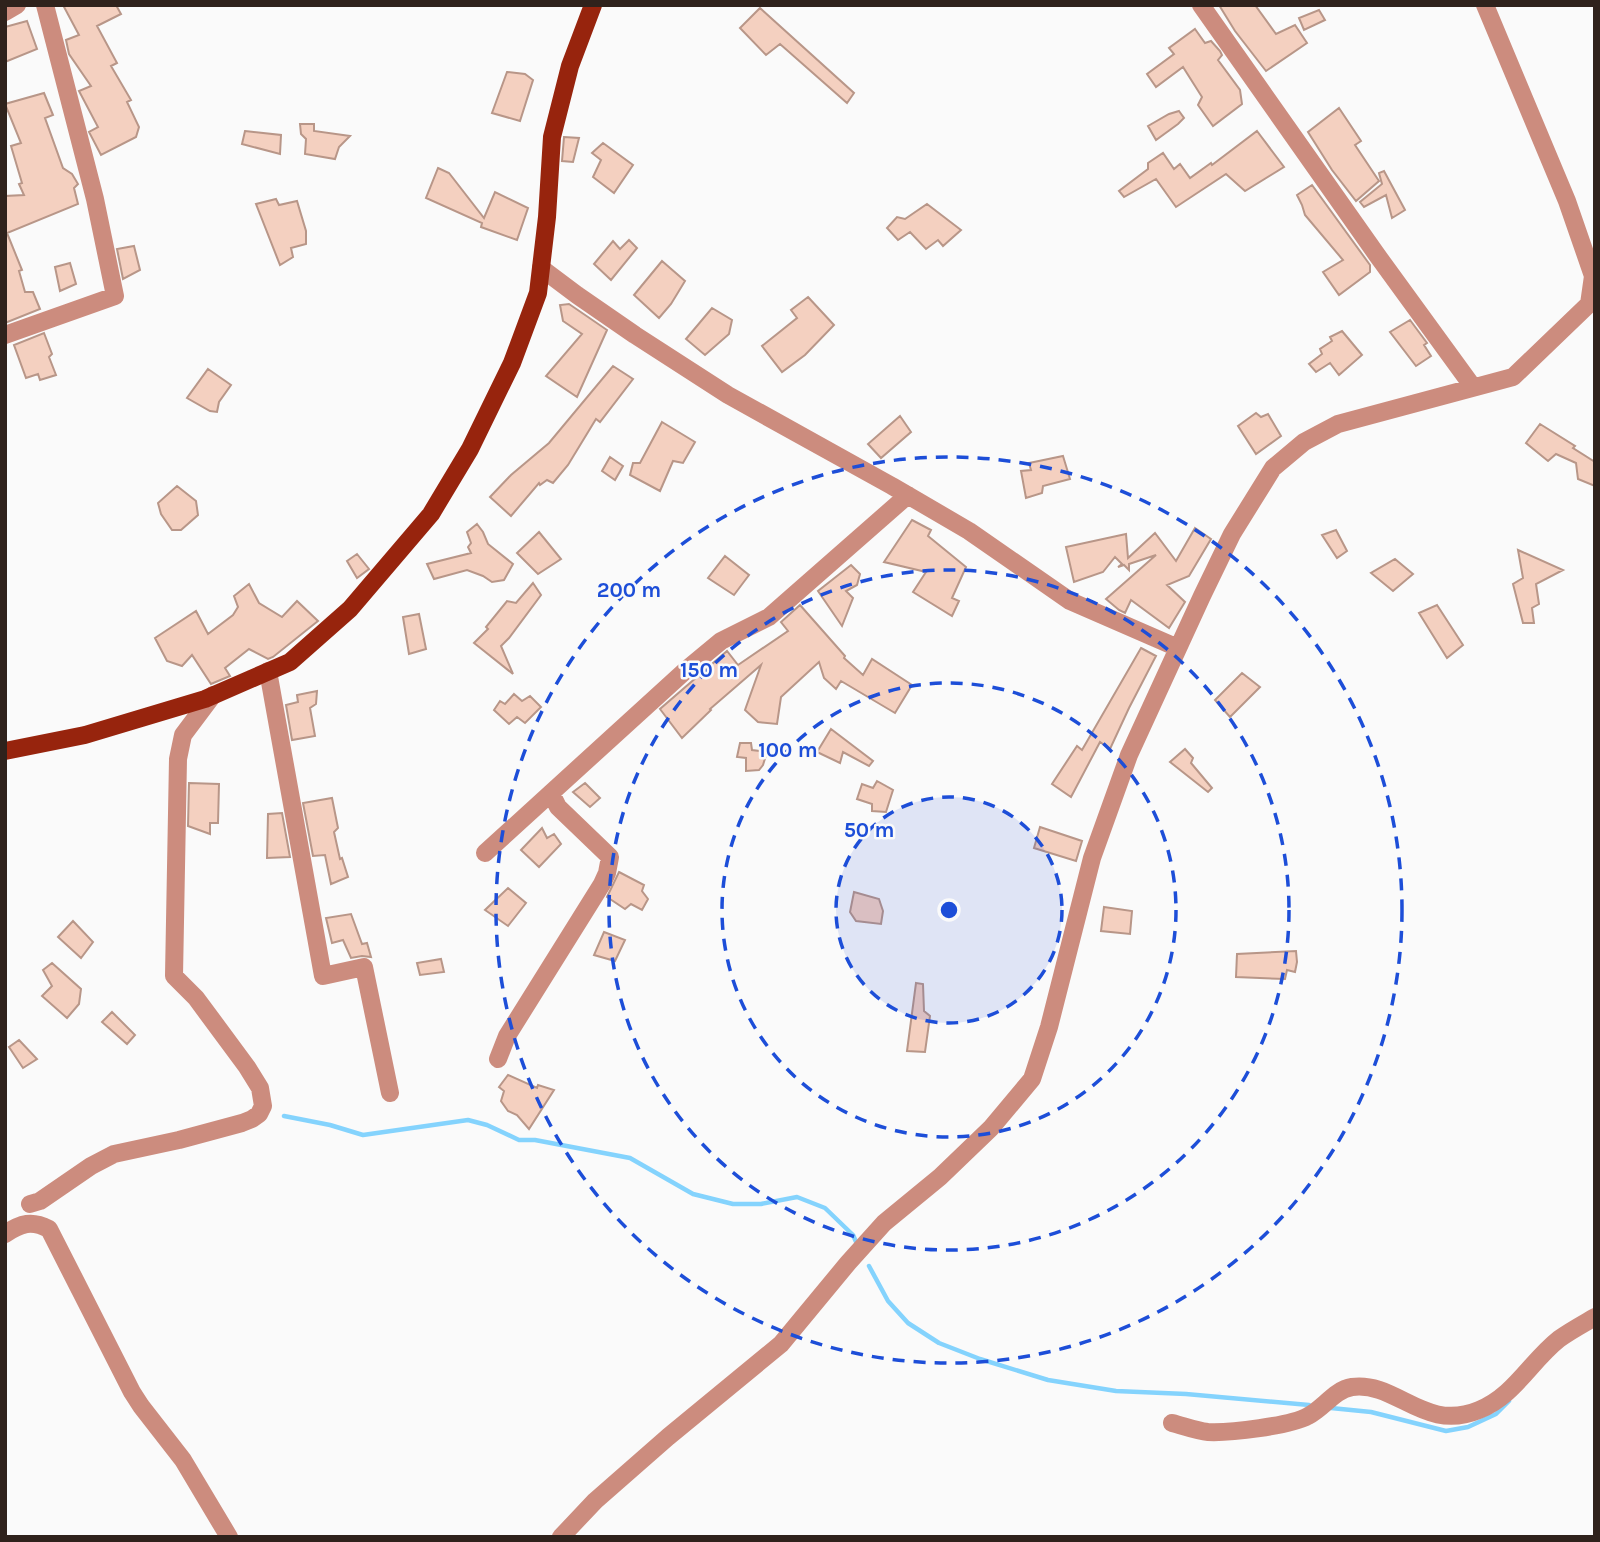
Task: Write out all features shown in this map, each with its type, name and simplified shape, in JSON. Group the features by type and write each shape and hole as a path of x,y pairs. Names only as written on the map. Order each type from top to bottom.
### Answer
{"main road":[{"path":"5,751 85,735 213,695 290,662 350,608 431,514 470,449 512,363 538,293 552,137 570,66 593,5"}],"street":[{"path":"5,12 17,5"},
{"path":"5,335 115,296 95,199 45,5"},
{"path":"1201,5 1473,387"},
{"path":"568,1534 595,1501 624,1475 781,1344 884,1223 940,1177 991,1128 1032,1079 1049,1027 1092,858 1129,755 1233,534 1273,468 1304,442 1338,424 1513,377 1589,304 1593,276 1567,201 1485,5"},
{"path":"541,268 635,335 728,396 969,531 1070,601 1178,648"},
{"path":"485,853 695,663 722,641 769,617 908,495"},
{"path":"268,671 323,976 364,967 390,1093"},
{"path":"30,1204 40,1201 91,1166 114,1154 242,1123 259,1114 263,1106 260,1088 247,1067 196,998 174,976 178,758 183,735 213,695"},
{"path":"498,1059 514,1023 602,884 609,865 610,857 558,807 551,793"},
{"path":"5,1234 29,1223 50,1229 132,1392 183,1460 229,1537"},
{"path":"1172,1423 1206,1432 1290,1422 1307,1417 1338,1392 1350,1387 1382,1391 1415,1408 1450,1417 1471,1413 1494,1403 1506,1394 1558,1340 1595,1317"}],"building":[{"path":"63,5 116,5 121,14 97,26 117,63 111,66 131,100 127,102 139,127 136,137 101,155 89,132 98,127 79,91 91,86 69,54 66,40 79,35"},
{"path":"1219,5 1255,5 1276,34 1295,25 1307,43 1266,71"},
{"path":"760,8 854,93 847,103 780,44 766,55 740,28"},
{"path":"1319,10 1325,20 1304,30 1299,18"},
{"path":"27,21 37,49 5,62 5,27"},
{"path":"1195,29 1205,43 1211,41 1220,51 1222,55 1218,60 1240,90 1242,104 1213,126 1198,105 1202,97 1183,67 1156,87 1147,74 1174,54 1169,48"},
{"path":"507,72 525,74 533,80 520,121 492,113"},
{"path":"44,93 53,115 45,118 63,168 72,174 78,184 74,188 78,204 7,233 22,270 19,271 25,292 33,292 40,309 5,323 5,196 24,195 11,146 21,143 5,104"},
{"path":"1339,108 1361,141 1355,145 1379,181 1356,201 1308,132"},
{"path":"1179,111 1184,118 1156,140 1148,126"},
{"path":"300,124 314,124 314,131 350,136 339,147 335,159 305,154 306,139 301,134"},
{"path":"245,131 281,135 280,154 242,144"},
{"path":"1257,131 1284,167 1245,191 1226,174 1176,207 1156,179 1124,197 1119,191 1148,169 1148,163 1163,153 1174,169 1180,164 1190,178"},
{"path":"564,137 579,138 573,162 562,161"},
{"path":"603,143 633,165 614,193 593,177 601,160 592,153"},
{"path":"438,168 449,173 484,218 495,192 528,208 517,240 481,227 482,223 426,198"},
{"path":"1384,171 1405,210 1392,218 1386,195 1364,207 1360,202 1382,184 1379,173"},
{"path":"1312,185 1370,265 1370,272 1339,295 1323,272 1343,260 1305,215 1297,195"},
{"path":"276,199 279,205 297,201 306,231 306,244 291,248 293,257 280,265 256,204"},
{"path":"927,204 961,230 943,246 938,240 926,249 910,232 898,240 887,228 897,217 905,219"},
{"path":"629,240 637,248 611,280 594,264 613,241 620,249"},
{"path":"134,246 140,270 123,279 117,249"},
{"path":"662,261 685,281 659,318 634,295"},
{"path":"70,263 76,284 60,291 55,267"},
{"path":"808,297 834,325 805,355 782,372 762,346 797,318 791,310"},
{"path":"569,304 607,330 577,397 546,376 582,334 563,321 560,305"},
{"path":"712,308 732,320 729,334 705,355 686,339"},
{"path":"1410,320 1427,343 1424,345 1431,356 1416,366 1390,332"},
{"path":"1342,331 1362,355 1339,375 1330,363 1316,372 1309,364 1322,354 1320,349 1332,341 1330,337"},
{"path":"44,333 56,375 40,380 38,374 26,378 14,345"},
{"path":"613,366 633,379 600,422 596,419 568,465 553,483 547,480 540,485 539,483 511,516 490,497 549,443"},
{"path":"208,369 231,385 219,402 217,412 187,398"},
{"path":"1256,413 1261,417 1268,414 1281,436 1256,454 1238,426"},
{"path":"900,416 911,432 881,458 868,444"},
{"path":"662,422 695,442 683,463 673,461 660,491 630,475 633,463 640,463"},
{"path":"1540,424 1595,462 1595,486 1578,479 1576,463 1556,454 1548,461 1526,443"},
{"path":"1063,456 1070,479 1043,486 1042,493 1026,498 1021,471 1031,470 1029,463"},
{"path":"610,457 623,466 615,480 602,471"},
{"path":"177,486 196,501 198,515 181,530 172,530 161,514 158,503"},
{"path":"912,520 931,530 928,536 966,567 952,598 959,601 952,616 913,592 926,572 884,562"},
{"path":"477,524 488,544 513,564 504,580 492,582 467,570 434,579 427,564 471,553 467,532"},
{"path":"1195,528 1211,539 1189,576 1167,585 1185,602 1169,628 1131,600 1125,613 1106,599 1156,555 1129,564 1129,570 1124,565 1118,567 1122,564 1115,557 1103,572 1074,582 1066,547 1126,534 1128,558 1155,533 1176,561"},
{"path":"1336,530 1347,551 1337,558 1322,535"},
{"path":"539,532 561,559 538,574 517,553"},
{"path":"1518,550 1563,570 1536,584 1539,604 1532,608 1534,623 1523,623 1513,584 1523,578"},
{"path":"357,554 369,569 357,578 347,561"},
{"path":"725,556 749,575 734,595 708,578"},
{"path":"1395,559 1413,574 1393,591 1371,573"},
{"path":"851,565 860,574 857,585 846,591 853,598 842,626 818,591"},
{"path":"533,583 541,595 501,646 513,674 474,643 488,629 486,627 507,601 516,603"},
{"path":"249,584 259,603 282,617 297,601 318,621 273,657 268,659 249,649 225,668 230,676 211,684 192,655 182,666 167,661 155,638 196,611 208,634 233,615 238,607 234,596"},
{"path":"800,605 844,658 863,675 872,659 912,685 895,713 841,681 836,689 824,678 819,662 781,697 777,724 758,722 745,710 761,665 710,709 682,738 660,709 727,651 738,665 788,631 781,622"},
{"path":"1437,605 1463,645 1447,658 1419,613"},
{"path":"419,614 426,649 409,654 403,617"},
{"path":"1141,648 1156,656 1110,749 1100,742 1071,797 1052,784 1077,746 1082,750"},
{"path":"1242,673 1260,687 1230,717 1215,700"},
{"path":"317,691 316,704 310,708 315,736 292,740 286,705 298,702 297,695"},
{"path":"514,694 522,701 530,696 541,707 525,723 517,717 509,724 494,710 500,701 505,704"},
{"path":"831,729 873,761 869,766 843,752 840,763 817,752"},
{"path":"740,743 751,743 752,750 767,752 759,770 746,771 746,758 737,757"},
{"path":"1185,749 1193,758 1191,763 1212,788 1208,792 1170,762"},
{"path":"877,781 893,790 886,812 872,811 872,804 857,799 862,784 873,788"},
{"path":"189,783 219,784 218,823 210,823 210,834 188,826"},
{"path":"585,783 600,798 590,807 573,792"},
{"path":"332,798 338,828 334,832 340,859 342,858 348,877 331,884 325,855 313,856 303,803"},
{"path":"282,813 290,857 267,858 268,814"},
{"path":"1040,827 1082,841 1076,861 1034,848"},
{"path":"542,828 547,838 554,834 561,844 539,867 521,850"},
{"path":"619,872 644,885 642,891 648,899 642,910 631,904 625,909 607,897"},
{"path":"508,888 526,903 508,926 485,910"},
{"path":"854,892 879,899 883,911 881,924 856,921 850,912"},
{"path":"1104,907 1132,911 1130,934 1101,931"},
{"path":"351,914 362,944 367,943 371,957 351,958 343,940 332,943 326,918"},
{"path":"73,921 93,942 81,958 58,937"},
{"path":"604,932 625,940 615,961 594,955"},
{"path":"1296,951 1295,972 1287,970 1285,979 1236,977 1237,954"},
{"path":"441,959 444,972 420,975 417,963"},
{"path":"52,963 81,989 79,1004 67,1018 42,996 52,986 43,970"},
{"path":"916,983 923,984 924,1011 930,1016 925,1052 907,1051"},
{"path":"112,1012 135,1035 127,1044 102,1022"},
{"path":"19,1040 37,1059 23,1068 9,1047"},
{"path":"508,1075 537,1088 538,1085 554,1090 529,1129 517,1115 508,1111 501,1101 504,1091 499,1087"}],"waterway":[{"path":"284,1116 363,1135 468,1120 487,1125 519,1140 535,1140 630,1158 693,1194 733,1204 761,1204 797,1197 825,1208 853,1235 857,1244"},
{"path":"869,1266 888,1301 908,1323 939,1343 980,1359 1048,1380 1116,1391 1309,1405"},
{"path":"1331,1408 1371,1412 1446,1431 1468,1427 1496,1414 1509,1401"}]}
